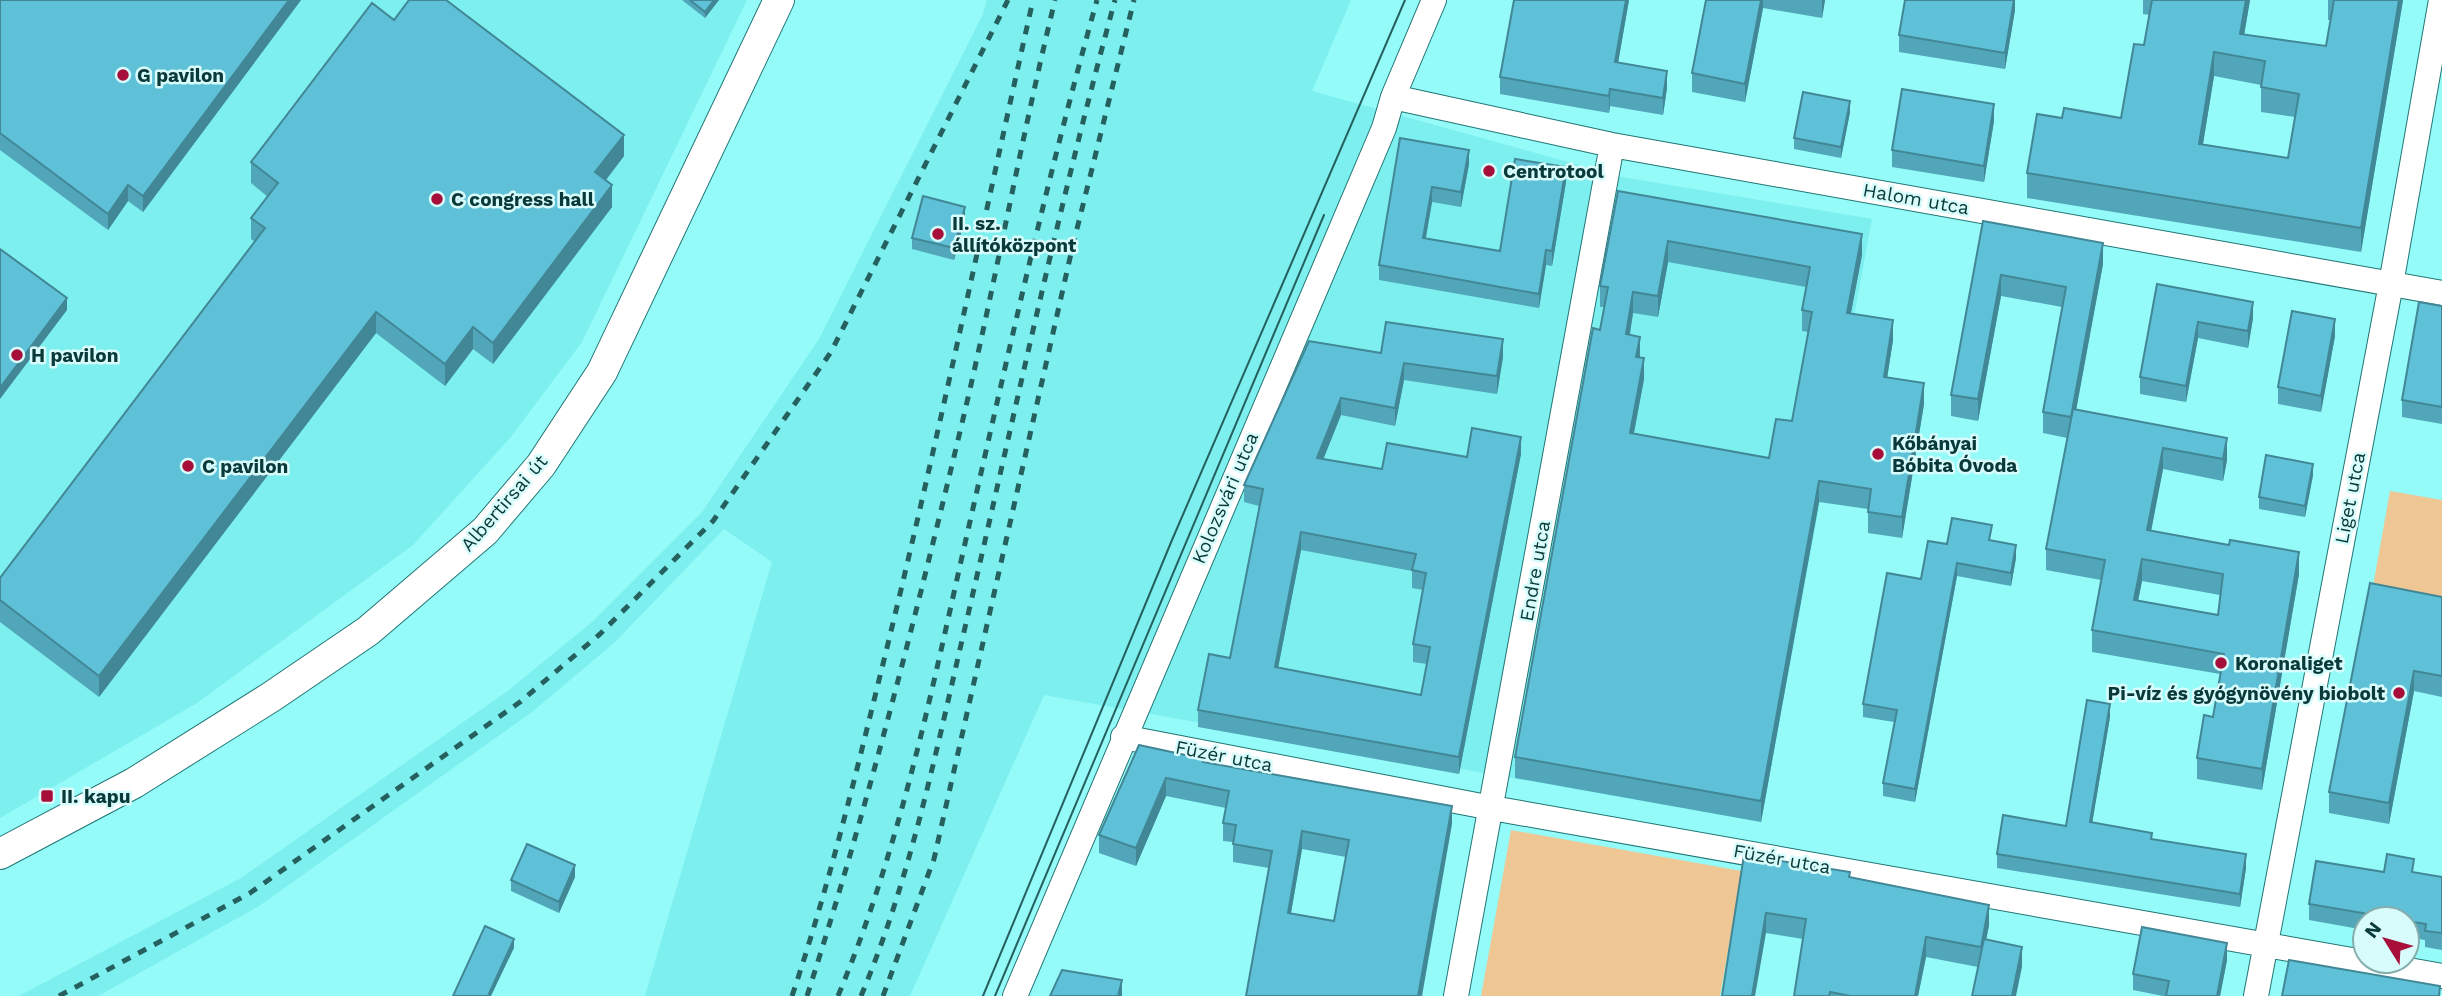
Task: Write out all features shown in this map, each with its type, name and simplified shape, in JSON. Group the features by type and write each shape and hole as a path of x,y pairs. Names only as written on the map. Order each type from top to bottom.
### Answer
{"street":[{"name":"Albertirsai út","path":"0,854 134,783 271,697 368,631 485,530 541,465 602,372 779,0"},
{"name":"Kolozsvári utca","path":"1015,996 1384,128 1393,97 1434,0"},
{"name":"Liget utca","path":"2256,996 2391,284 2441,0"},
{"name":"Halom utca","path":"1393,97 1612,145 2442,293"},
{"name":"Endre utca","path":"1456,996 1612,145"},
{"name":"Füzér utca","path":"1123,737 1492,808 2442,976"}],"shaded area":[{"path":"0,0 747,0 582,342 510,438 413,545 197,703 0,818"},
{"path":"987,0 1351,0 1312,91 1622,177 1872,219 1761,822 1044,695 910,996 645,996 772,562 724,529 615,642 532,712 259,906 98,996 19,996 241,878 509,690 592,622 702,512 819,339 983,14"},
{"path":"2390,491 2442,500 2442,616 2370,603"},
{"path":"1511,830 1742,871 1720,996 1481,996"}],"building":[{"name":"G pavilon","path":"0,0 289,0 143,196 128,185 108,214 0,133"},
{"path":"409,0 446,0 624,135 595,172 612,185 493,343 473,327 445,364 376,312 99,676 0,600 0,578 265,228 251,218 278,183 251,162 372,3 394,20"},
{"path":"690,0 714,0 705,12"},
{"path":"1514,0 1626,0 1615,62 1667,71 1663,98 1610,89 1609,96 1500,77"},
{"path":"1706,0 1761,0 1745,84 1692,73"},
{"path":"1905,0 2014,0 2005,53 1899,35"},
{"path":"2152,0 2246,0 2240,34 2326,46 2334,0 2399,0 2361,228 2027,173 2037,114 2062,118 2064,108 2121,118 2134,44 2144,45","holes":["2214,52 2265,61 2261,87 2299,94 2288,158 2199,144"]},
{"path":"1902,89 1994,104 1984,166 1892,150"},
{"path":"1803,92 1850,101 1841,147 1794,138"},
{"path":"1400,138 1469,150 1461,192 1432,187 1423,238 1500,251 1515,159 1566,167 1552,251 1546,250 1539,294 1379,265"},
{"path":"1618,191 1862,234 1847,313 1893,320 1884,377 1924,383 1902,517 1868,512 1871,489 1819,481 1761,801 1515,757 1593,328 1600,330 1608,287 1600,286","holes":["1668,241 1810,267 1802,310 1812,312 1792,421 1776,419 1769,458 1630,433 1644,358 1636,357 1640,337 1626,334 1633,292 1658,296"]},
{"name":"II. sz. állítóközpont","path":"923,196 965,207 954,248 912,238"},
{"path":"1983,221 2103,243 2071,417 2043,412 2066,287 2001,275 1978,399 1951,395"},
{"name":"H pavilon","path":"0,249 67,298 0,388"},
{"path":"2157,284 2253,302 2248,331 2198,322 2186,386 2140,377"},
{"path":"2419,302 2442,306 2442,407 2402,400"},
{"path":"2292,311 2335,319 2321,396 2278,387"},
{"path":"1386,322 1503,339 1497,376 1404,363 1395,408 1341,398 1317,458 1382,469 1387,443 1467,457 1472,428 1521,437 1459,757 1198,710 1209,654 1230,658 1263,489 1244,485 1309,341 1381,353","holes":["1301,532 1416,554 1412,570 1426,573 1413,644 1430,647 1421,695 1275,667"]},
{"path":"2073,409 2227,438 2223,459 2163,448 2147,530 2229,545 2230,540 2299,552 2262,769 2197,758 2204,715 2213,717 2224,654 2092,630 2105,560 2046,549","holes":["2142,559 2223,574 2218,615 2134,600"]},
{"path":"2266,455 2313,464 2305,506 2259,497"},
{"path":"1952,518 1992,525 1989,540 2016,545 2011,573 1957,563 1915,789 1883,783 1897,710 1863,704 1887,573 1921,579 1928,541 1947,544"},
{"path":"2370,583 2442,597 2442,676 2414,671 2389,803 2329,792"},
{"path":"2087,700 2110,704 2090,822 2152,833 2151,839 2246,854 2240,894 1997,854 2003,815 2066,826"},
{"path":"1139,745 1204,759 1203,762 1452,806 1418,996 1246,996 1272,851 1233,844 1236,825 1223,823 1229,791 1166,778 1136,848 1099,835","holes":["1302,831 1349,840 1334,921 1288,913"]},
{"path":"527,844 575,865 559,902 511,880"},
{"path":"2387,854 2414,859 2412,872 2442,877 2442,933 2425,931 2426,924 2421,923 2421,905 2351,905 2351,911 2309,904 2316,861 2384,872"},
{"path":"1744,855 1850,872 1849,877 1989,905 1981,947 1926,937 1915,996 1850,996 1830,992 1829,996 1794,996 1806,919 1766,913 1752,996 1722,996"},
{"path":"485,926 514,939 488,996 453,996"},
{"path":"2142,927 2227,943 2217,996 2166,996 2169,981 2133,974"},
{"path":"1984,939 2022,947 2012,996 1972,996"},
{"path":"2289,960 2351,971 2351,975 2376,975 2440,986 2439,996 2282,996"},
{"path":"1062,970 1122,980 1118,996 1050,996"}],"tram line":[{"path":"983,996 1172,540 1405,0"},
{"path":"995,996 1324,215"}],"railway":[{"path":"59,996 250,893 520,702 600,634 713,521 831,352 1008,0"},
{"path":"792,996 839,839 900,595 1033,0"},
{"path":"807,996 871,781 928,564 975,367 1055,0"},
{"path":"838,996 879,884 912,770 1028,269 1097,0"},
{"path":"861,996 895,904 922,810 1056,231 1115,0"},
{"path":"883,996 934,859 1072,249 1134,0"}],"place":[{"name":"G pavilon","path":"123,75"},
{"name":"Centrotool","path":"1489,171"},
{"name":"C congress hall","path":"437,199"},
{"name":"II. sz. állítóközpont","path":"938,234"},
{"name":"H pavilon","path":"17,355"},
{"name":"Kőbányai Bóbita Óvoda","path":"1878,454"},
{"name":"C pavilon","path":"188,466"},
{"name":"Koronaliget","path":"2221,663"},
{"name":"Pi-víz és gyógynövény biobolt","path":"2399,693"},
{"name":"II. kapu","path":"47,796"}]}
